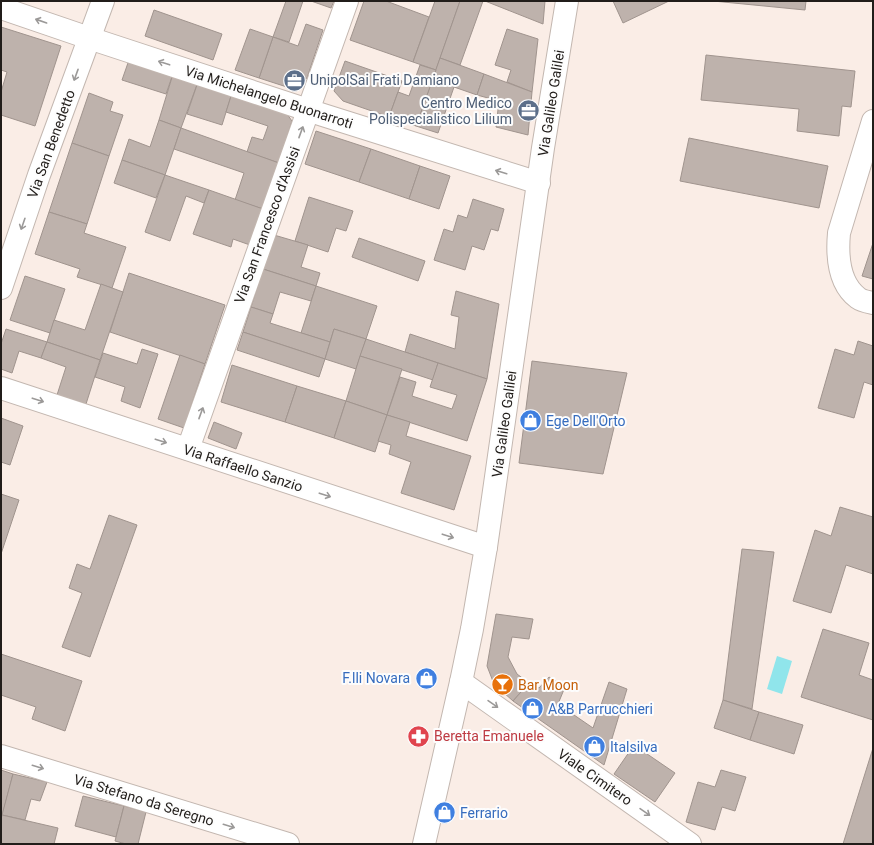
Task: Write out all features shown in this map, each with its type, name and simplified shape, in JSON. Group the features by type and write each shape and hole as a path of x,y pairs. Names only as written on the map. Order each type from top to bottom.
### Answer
{"street":[{"name":"Via San Benedetto","path":"1,288 39,175 103,1"},
{"name":"Via San Francesco d'Assisi","path":"188,449 347,1"},
{"name":"Via Galileo Galilei","path":"424,844 461,682 486,547 538,183 567,1"},
{"name":"Via Michelangelo Buonarroti","path":"1,8 308,110 538,183"},
{"path":"873,121 839,233 837,250 841,271 848,287 859,298 873,303"},
{"name":"Via Raffaello Sanzio","path":"1,388 486,547"},
{"name":"Viale Cimitero","path":"461,682 690,844"},
{"name":"Via Stefano da Seregno","path":"1,756 288,844"}],"water":[{"path":"777,656 792,661 782,694 767,689"}],"building":[{"path":"286,1 303,1 289,42 273,37"},
{"path":"311,1 334,1 331,8"},
{"path":"364,1 386,1 429,17 413,62 350,40"},
{"path":"435,1 460,1 436,70 413,62"},
{"path":"460,1 483,1 460,65 440,58"},
{"path":"485,1 545,1 543,24"},
{"path":"613,1 669,1 623,23"},
{"path":"713,1 806,1 805,10"},
{"path":"154,10 222,34 213,60 145,36"},
{"path":"306,24 323,30 307,78 290,88 259,78 273,37 298,46"},
{"path":"1,27 61,46 35,126 1,115 1,92 7,72 1,70"},
{"path":"250,29 273,37 259,78 235,70"},
{"path":"507,29 538,39 532,92 507,82 511,70 495,65"},
{"path":"706,55 855,71 851,107 842,106 839,136 797,131 799,109 701,100"},
{"path":"440,58 484,74 477,95 454,87 438,133 416,126"},
{"path":"129,60 173,74 166,94 122,80"},
{"path":"345,61 402,81 389,117 343,101 334,91"},
{"path":"420,65 436,70 416,126 389,117 398,92 409,96"},
{"path":"173,74 198,82 181,128 159,120"},
{"path":"484,74 532,92 528,135 496,127 499,101 477,95"},
{"path":"198,82 232,93 222,125 187,114"},
{"path":"89,93 113,102 110,111 123,115 109,156 72,143"},
{"path":"232,93 284,110 292,121 279,163 247,152 252,137 263,140 268,126 226,112"},
{"path":"159,120 181,128 165,175 122,160 129,139 150,147"},
{"path":"181,128 279,163 263,209 235,200 244,173 174,149"},
{"path":"316,131 371,149 359,182 305,164"},
{"path":"689,138 828,166 819,208 680,181"},
{"path":"72,143 109,156 87,224 49,212"},
{"path":"371,149 420,166 409,199 359,182"},
{"path":"122,160 165,175 156,198 114,183"},
{"path":"420,166 450,176 439,209 409,199"},
{"path":"165,175 209,190 204,203 186,196 170,241 145,232"},
{"path":"209,190 263,209 250,245 233,239 231,247 193,234"},
{"path":"309,197 353,211 346,231 336,228 328,252 295,241"},
{"path":"473,199 504,209 498,231 491,229 484,250 472,246 465,270 434,260 444,229 453,232 458,215 467,218"},
{"path":"49,212 87,224 84,233 126,247 112,288 77,277 80,269 35,254"},
{"path":"274,235 308,245 301,267 320,273 316,286 263,269"},
{"path":"359,238 425,261 418,281 352,257"},
{"path":"873,243 873,279 862,276"},
{"path":"263,269 316,286 311,301 280,292 273,314 251,307"},
{"path":"129,273 225,305 205,364 110,332"},
{"path":"25,276 65,289 50,333 10,320"},
{"path":"101,284 123,292 100,360 47,342 54,320 85,330"},
{"path":"316,286 377,306 366,339 334,329 330,342 301,333"},
{"path":"456,291 499,304 487,379 405,352 410,334 455,349 459,317 451,315"},
{"path":"251,307 273,314 270,323 330,342 325,359 243,332"},
{"path":"6,329 47,342 41,358 19,351 12,373 1,369 1,344"},
{"path":"334,329 366,339 356,369 325,359"},
{"path":"243,332 325,359 319,377 237,350"},
{"path":"366,339 438,363 433,380 360,356"},
{"path":"858,341 873,346 873,385 864,382 854,418 818,408 835,349 854,355"},
{"path":"47,342 100,360 86,404 57,395 66,367 41,358"},
{"path":"142,349 158,354 140,408 121,401 125,387 95,377 103,353 137,364"},
{"path":"180,355 205,364 184,428 158,419"},
{"path":"360,356 402,369 387,415 346,401"},
{"path":"532,361 627,373 603,474 519,463"},
{"path":"438,363 487,379 467,441 387,415 400,377 416,382 412,396 452,409 457,395 430,387"},
{"path":"232,365 297,386 285,422 221,402"},
{"path":"297,386 346,401 334,438 285,422"},
{"path":"346,401 387,415 375,452 334,438"},
{"path":"387,415 410,422 406,436 471,456 454,510 401,493 411,462 389,454 391,445 378,441"},
{"path":"1,418 23,426 10,465 1,462"},
{"path":"214,422 242,433 236,449 208,438"},
{"path":"1,494 19,500 1,554"},
{"path":"840,507 873,517 873,574 846,565 831,613 793,601 815,530 831,536"},
{"path":"109,515 137,525 90,657 62,647 82,593 69,588 77,564 90,569"},
{"path":"742,549 774,552 752,709 723,700"},
{"path":"496,614 533,619 529,639 512,637 508,657 517,674 529,683 513,701 494,684 487,666"},
{"path":"823,629 869,643 859,675 873,680 873,720 801,697"},
{"path":"1,654 82,681 65,731 32,719 36,707 1,695"},
{"path":"549,677 565,687 558,704 593,728 609,682 627,689 604,765 513,701 529,683 539,688"},
{"path":"723,700 759,712 750,740 714,728"},
{"path":"759,712 803,725 794,754 750,740"},
{"path":"634,745 675,773 655,802 614,774"},
{"path":"873,748 873,844 843,844"},
{"path":"1,770 13,774 1,820"},
{"path":"721,770 746,777 735,811 722,807 715,830 686,822 698,782 715,787"},
{"path":"13,774 47,782 40,801 31,799 25,820 2,815"},
{"path":"83,796 124,806 116,837 75,826"},
{"path":"124,806 146,812 138,844 126,844 115,841"},
{"path":"2,815 58,828 54,844 1,844"}],"place":[{"name":"UnipolSai Frati Damiano","path":"295,80"},
{"name":"Centro Medico Polispecialistico Lilium","path":"528,111"},
{"name":"Ege Dell'Orto","path":"531,421"},
{"name":"F.lli Novara","path":"426,678"},
{"name":"Bar Moon","path":"503,685"},
{"name":"A&B Parrucchieri","path":"533,709"},
{"name":"Beretta Emanuele","path":"419,736"},
{"name":"Italsilva","path":"595,747"},
{"name":"Ferrario","path":"444,813"}]}
